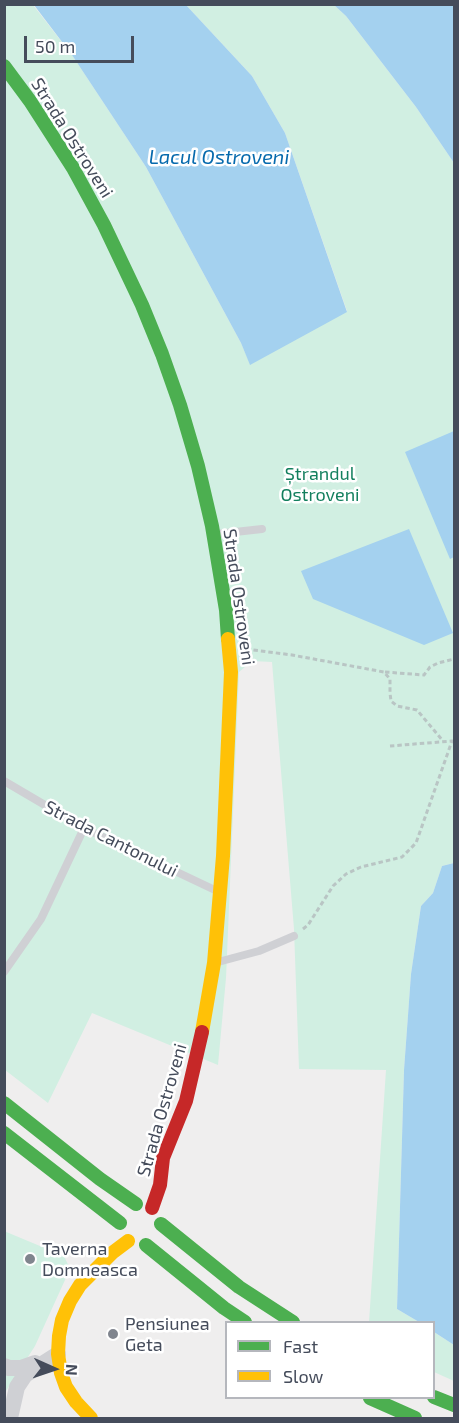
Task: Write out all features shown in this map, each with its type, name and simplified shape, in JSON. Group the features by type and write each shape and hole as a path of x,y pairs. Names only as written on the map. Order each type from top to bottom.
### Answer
{"street":[{"name":"Strada Ostroveni","path":"4,66 30,101 73,168 104,225 142,305 180,405 198,466 213,534 225,606 231,672 220,892 214,963 186,1101 163,1158 160,1185 152,1208"},
{"path":"4,1103 100,1179 137,1204 148,1205 152,1208 160,1218 159,1235 146,1245 139,1246 128,1241 120,1231 4,1133"},
{"path":"91,1419 66,1387 61,1373 58,1336 62,1320 100,1248 125,1211 137,1204 150,1188 163,1158"},
{"path":"161,1224 239,1287 290,1321"},
{"path":"80,1285 112,1253 128,1241"},
{"path":"146,1245 242,1321"},
{"path":"4,1366 21,1368 58,1354"},
{"path":"10,1419 17,1387 25,1374 58,1354"},
{"path":"435,1397 454,1405"},
{"path":"372,1399 415,1419"}],"lane":[{"path":"213,534 261,529"},
{"name":"Strada Cantonului","path":"4,782 84,828 220,892"},
{"path":"4,972 41,919 84,828"},
{"path":"214,963 259,951 294,936"}],"path":[{"path":"230,647 292,655 383,672 424,675 430,667 454,659"},
{"path":"383,672 390,679 391,701 397,706 417,710 443,741"},
{"path":"294,936 308,926 333,886 346,874 361,867 402,857 416,843 454,736"},
{"path":"390,746 453,741"}],"green space":[{"name":"Ștrandul Ostroveni","path":"4,5 33,5 72,55 146,167 241,343 250,364 347,311 285,133 252,76 186,5 334,5 346,16 416,107 454,163 454,863 442,866 433,893 421,906 411,974 404,1070 397,1309 417,1321 369,1321 386,1070 299,1069 294,929 272,662 252,661 239,672 226,978 218,1065 92,1013 48,1103 5,1070"},
{"path":"4,1231 64,1256 70,1269 35,1346 6,1391 5,1418"},
{"path":"435,1333 454,1345 454,1381 435,1372"}],"water":[{"name":"Lacul Ostroveni","path":"34,5 186,5 252,76 285,133 347,312 250,365 241,343 146,167 72,55"},
{"path":"334,5 454,5 454,163 416,107 346,16"},
{"path":"454,431 454,557 450,559 405,452"},
{"path":"409,529 453,633 424,645 313,599 301,571"},
{"path":"454,863 454,1345 435,1333 435,1321 417,1321 397,1309 404,1070 411,974 421,906 433,893 442,866"}],"traffic: fast":[{"path":"4,66 30,101 73,168 104,225 142,305 162,354 198,466 212,526 226,610 228,639"},
{"path":"4,1103 100,1179 136,1204"},
{"path":"4,1133 120,1223"},
{"path":"161,1224 239,1287 291,1321"},
{"path":"146,1245 244,1321"},
{"path":"435,1397 454,1405"},
{"path":"372,1399 415,1418"}],"traffic: slow":[{"path":"202,1032 214,963 223,856 231,672 228,639"},
{"path":"91,1418 76,1402 66,1387 61,1373 58,1354 62,1320 80,1285 112,1253 128,1241"}],"traffic: jam":[{"path":"152,1208 160,1185 163,1158 186,1101 202,1032"}],"place":[{"name":"Taverna Domneasca","path":"30,1259"},
{"name":"Pensiunea Geta","path":"113,1334"}]}
